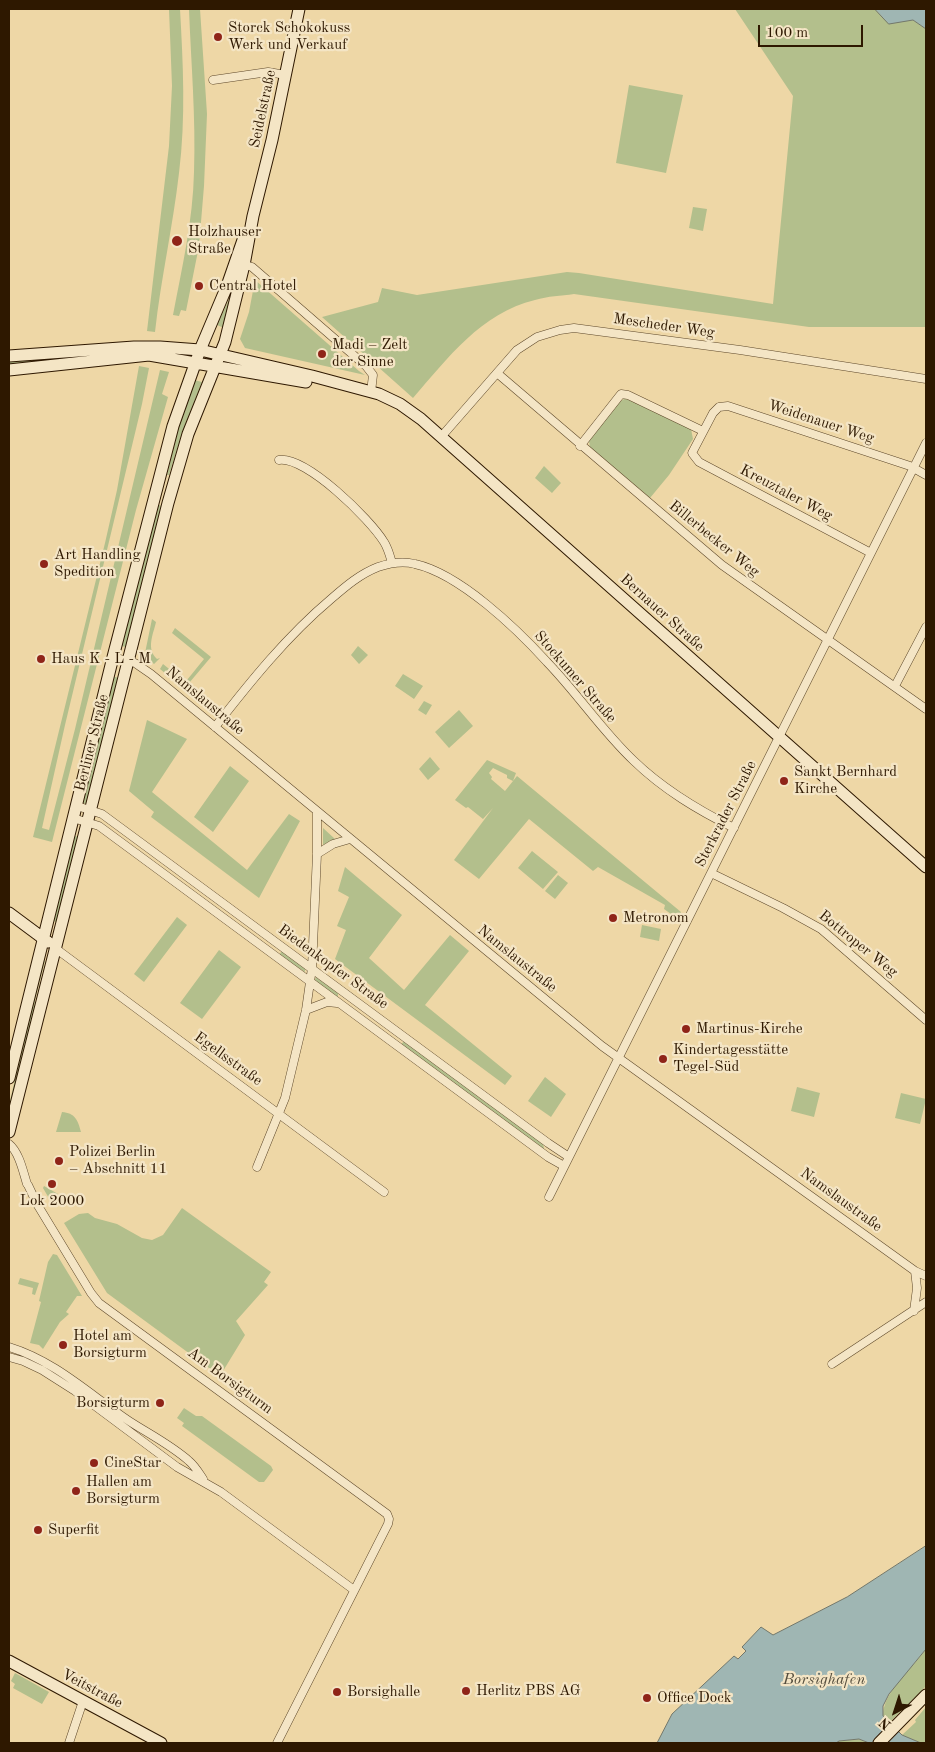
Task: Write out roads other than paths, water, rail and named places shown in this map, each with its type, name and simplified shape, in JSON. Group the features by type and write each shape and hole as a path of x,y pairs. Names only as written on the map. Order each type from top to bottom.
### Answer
{"main road":[{"name":"Seidelstraße","path":"215,366 225,342 239,264 272,140 299,9"},
{"name":"Seidelstraße","path":"196,363 227,286 239,264"},
{"path":"9,356 134,347 200,350"},
{"name":"Bernauer Straße","path":"200,350 369,391 400,404 416,415 926,867"},
{"path":"9,370 142,355 196,363"},
{"name":"Bernauer Straße","path":"196,363 273,377 369,391"},
{"name":"Berliner Straße","path":"9,1078 172,426 196,363"},
{"name":"Berliner Straße","path":"9,1132 174,481 188,434 215,366"},
{"path":"9,913 55,948"},
{"name":"Veitstraße","path":"9,1661 161,1743"},
{"path":"879,1743 908,1716 926,1695"}],"street":[{"path":"213,80 268,72 286,75"},
{"path":"239,264 252,267 366,366 373,375 369,391"},
{"name":"Mescheder Weg","path":"441,437 517,350 537,337 574,328 926,378"},
{"name":"Billerbecker Weg","path":"497,374 722,565 926,709"},
{"path":"580,446 621,394 628,395 703,431"},
{"name":"Weidenauer Weg","path":"703,431 713,413 719,407 728,406 914,467 926,475"},
{"name":"Kreuztaler Weg","path":"703,431 692,453 699,462 871,553"},
{"name":"Sterkrader Straße","path":"550,1197 926,442"},
{"path":"279,460 287,460 301,466 324,481 348,501 368,521 383,540 392,563"},
{"name":"Stockumer Straße","path":"214,727 276,652 311,617 361,575 392,563 415,564 433,570 463,588 496,613 548,662 608,735 635,762 691,806 734,828"},
{"path":"895,686 926,627"},
{"name":"Namslaustraße","path":"113,657 140,666 587,1034 915,1271 926,1276"},
{"name":"Biedenkopfer Straße","path":"76,806 98,826 548,1157 564,1166"},
{"path":"257,1167 280,1114 294,1067 306,1010 312,968 317,812"},
{"name":"Biedenkopfer Straße","path":"74,818 102,814 548,1144 569,1157"},
{"path":"317,854 332,844 350,839"},
{"name":"Bottroper Weg","path":"711,872 822,929 926,1020"},
{"name":"Egellsstraße","path":"55,948 384,1192"},
{"path":"306,1010 327,1002 338,1003 346,993"},
{"name":"Am Borsigturm","path":"9,1144 16,1152 38,1204 91,1293 99,1303 387,1514 388,1524 277,1743"},
{"path":"914,1311 917,1288 915,1271"},
{"path":"832,1364 926,1302"},
{"path":"9,1347 40,1359 82,1386 130,1422 152,1434 190,1461 206,1483"},
{"path":"9,1357 42,1370 80,1395 177,1467 206,1483 354,1590"},
{"path":"69,1743 83,1701"}],"water":[{"path":"875,9 926,9 926,29 913,20 889,24"},
{"name":"Borsighafen","path":"926,1546 926,1649 889,1694 883,1706 883,1716 902,1735 921,1743 869,1743 859,1739 836,1743 657,1743 672,1714 734,1656 738,1659 746,1651 742,1647 761,1627 773,1635 847,1597"}],"place":[{"name":"Storck Schokokuss Werk und Verkauf","path":"218,37"},
{"name":"Holzhauser Straße","path":"177,241"},
{"name":"Central Hotel","path":"199,286"},
{"name":"Madi – Zelt der Sinne","path":"322,354"},
{"name":"Art Handling Spedition","path":"44,564"},
{"name":"Haus K - L - M","path":"41,659"},
{"name":"Sankt Bernhard Kirche","path":"784,781"},
{"name":"Metronom","path":"613,918"},
{"name":"Martinus-Kirche","path":"686,1029"},
{"name":"Kindertagesstätte Tegel-Süd","path":"663,1059"},
{"name":"Polizei Berlin – Abschnitt 11","path":"59,1161"},
{"name":"Lok 2000","path":"52,1184"},
{"name":"Hotel am Borsigturm","path":"63,1345"},
{"name":"Borsigturm","path":"160,1403"},
{"name":"CineStar","path":"94,1463"},
{"name":"Hallen am Borsigturm","path":"76,1491"},
{"name":"Superfit","path":"38,1530"},
{"name":"Herlitz PBS AG","path":"466,1691"},
{"name":"Borsighalle","path":"337,1692"},
{"name":"Office Dock","path":"647,1698"}]}
